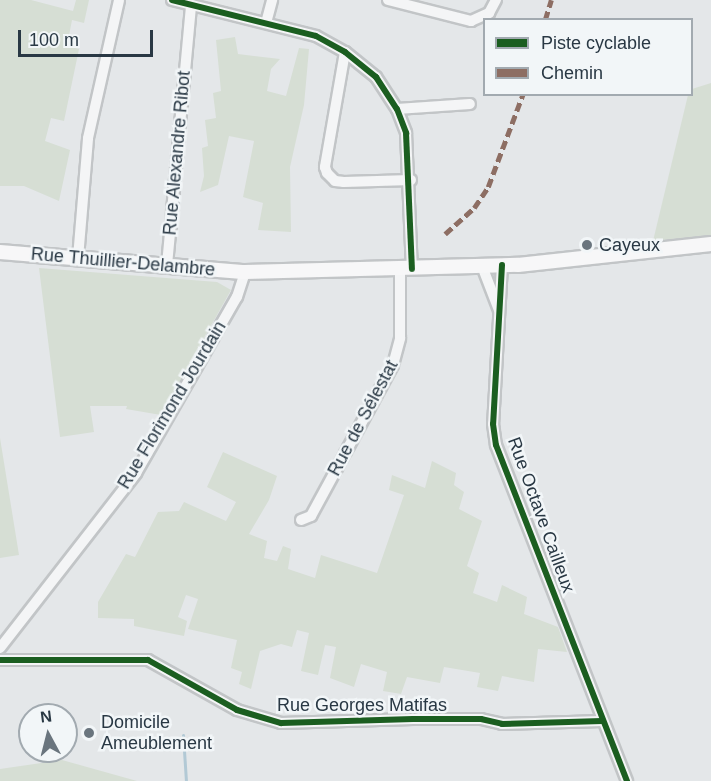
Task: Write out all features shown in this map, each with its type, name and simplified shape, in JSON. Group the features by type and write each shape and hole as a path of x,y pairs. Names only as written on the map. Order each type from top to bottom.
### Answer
{"main road":[{"name":"Rue Thuillier-Delambre","path":"0,252 246,272 502,266 711,244"}],"street":[{"path":"78,258 88,138 119,0"},
{"name":"Rue de Sélestat","path":"172,0 316,36 345,52 376,76 397,109 406,133 411,180 400,338 393,365 311,516 301,520"},
{"path":"266,23 272,0"},
{"path":"388,0 471,21 489,13 496,0"},
{"name":"Rue Alexandre Ribot","path":"167,265 191,5"},
{"path":"345,52 325,167 327,173 335,181 344,182 411,180"},
{"path":"397,109 470,104"},
{"path":"482,266 499,311"},
{"name":"Rue Octave Cailleux","path":"502,266 493,424 496,445 602,721"},
{"name":"Rue Florimond Jourdain","path":"0,648 136,472 237,297 246,272"},
{"name":"Rue Georges Matifas","path":"0,660 148,660 237,710 281,723 413,719 480,719 502,724 602,721"},
{"path":"602,721 627,781"}],"shaded area":[{"path":"0,0 31,0 73,11 76,0 89,0 84,23 72,20 67,46 79,49 64,121 51,118 45,141 70,150 59,201 24,186 0,186"},
{"path":"235,37 238,54 280,59 271,69 267,91 286,96 299,48 309,49 304,105 290,167 291,232 258,230 263,203 243,197 254,141 229,136 218,185 200,192 204,176 202,148 208,146 205,120 216,118 213,93 221,91 216,40"},
{"path":"711,83 711,235 653,241 688,96 693,96 693,89"},
{"path":"39,268 217,282 231,290 161,415 126,409 127,406 90,406 94,432 60,437"},
{"path":"0,438 19,555 0,558"},
{"path":"223,452 277,476 269,500 249,534 267,541 264,558 277,561 283,546 291,549 288,569 315,578 321,555 377,573 404,495 389,490 392,475 425,488 432,461 456,473 454,485 464,492 459,509 482,521 467,566 479,573 473,593 497,602 502,585 527,597 524,614 558,627 567,652 538,649 534,682 502,676 498,691 477,687 480,673 444,667 440,683 407,677 401,694 383,691 387,672 361,664 354,687 330,678 336,647 325,645 318,675 301,671 309,633 297,630 292,647 281,644 260,651 251,689 239,684 242,672 231,668 237,640 188,629 198,599 186,595 178,617 187,621 184,636 134,626 134,619 98,618 98,602 126,554 135,557 158,512 179,511 184,502 226,521 236,502 207,487"},
{"path":"41,763 73,763 137,781 0,781 0,769"}],"waterway":[{"path":"183,735 186,781"}],"marked path":[{"path":"546,18 551,0"},
{"path":"445,234 474,208 488,187 522,96"}],"cycle path":[{"path":"172,0 316,36 345,52 376,77 397,109 406,133 412,269"},
{"path":"502,265 493,424 496,445 627,781"},
{"path":"0,660 148,660 237,710 281,723 413,719 481,719 502,724 602,721"}],"place":[{"name":"Cayeux","path":"587,245"},
{"name":"Domicile Ameublement","path":"89,733"}]}
